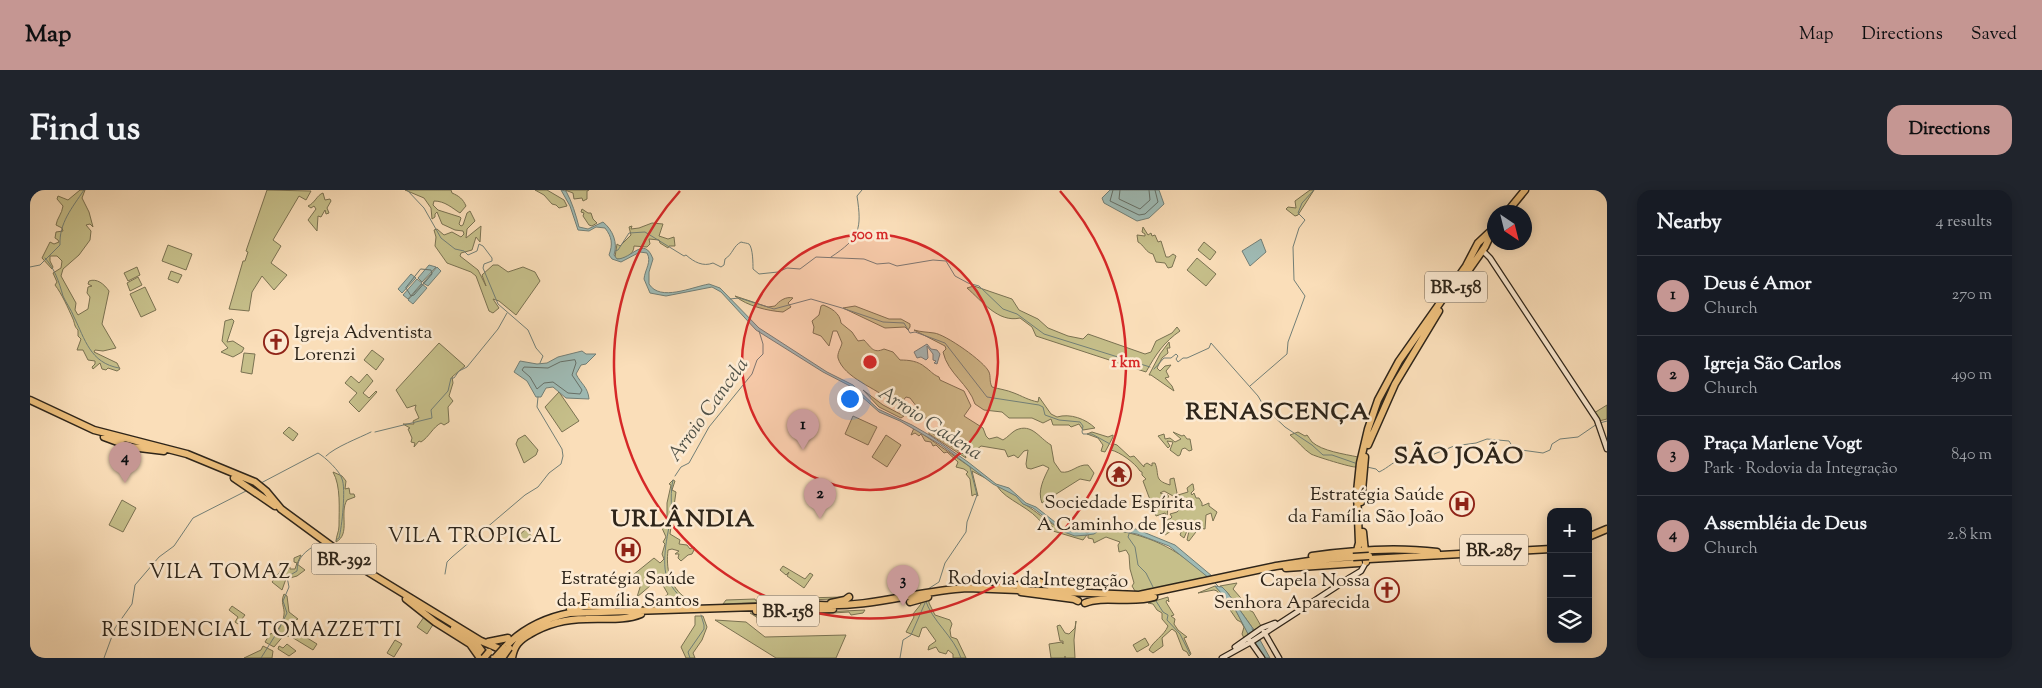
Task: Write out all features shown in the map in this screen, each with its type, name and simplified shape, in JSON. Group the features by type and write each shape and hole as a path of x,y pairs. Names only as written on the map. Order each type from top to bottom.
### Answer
{"highway":[{"path":"1513,205 1525,190"},
{"name":"BR-158","path":"1367,557 1361,500 1370,437 1390,394 1438,312 1483,251 1487,239"},
{"name":"BR-158","path":"1355,558 1359,543 1357,492 1360,463 1368,429 1382,391 1394,368 1466,266 1477,246 1485,242"},
{"path":"1477,246 1483,251"},
{"path":"1412,342 1416,342 1419,347"},
{"path":"1382,391 1385,395 1390,394"},
{"name":"BR-392","path":"30,401 120,442 199,459 258,484 264,493 284,511 360,567 472,640 482,649 485,657"},
{"name":"BR-392","path":"146,447 197,460 222,471 252,489 264,493 338,554 470,644 485,657"},
{"path":"252,489 253,484 258,484"},
{"path":"1592,537 1607,531"},
{"name":"BR-287","path":"1355,558 1547,548"},
{"name":"Rodovia da Integração","path":"795,608 819,605 860,605 909,599 944,590 975,588 1081,597 1154,597 1277,566 1316,560 1355,558"},
{"name":"Rodovia da Integração","path":"1221,580 1355,558"},
{"path":"975,588 1009,584 1024,585 1036,580 1050,586 1073,587 1078,585"},
{"path":"1032,582 1031,585 1037,591"},
{"path":"1009,584 1020,591"},
{"name":"Rodovia da Integração","path":"495,658 525,629 556,616 588,611 638,612 856,607 964,591 1037,591 1081,597 1144,594 1204,584"},
{"name":"BR-392","path":"402,593 482,641 504,648 512,658"},
{"path":"819,605 849,598"},
{"name":"BR-158","path":"485,657 504,648 508,638 533,621 567,610 583,606 620,606 638,612"},
{"name":"BR-158","path":"512,658 514,649 519,642 533,632 547,626 572,620 627,618 638,612"},
{"path":"482,641 493,642 508,638"},
{"name":"Rodovia da Integração","path":"502,658 504,648"}],"main road":[{"path":"1485,242 1490,258"},
{"path":"1483,251 1490,258 1597,420 1607,449"},
{"path":"1217,658 1361,571 1367,557"},
{"path":"1262,632 1350,575 1356,570 1355,558"},
{"path":"1262,632 1279,658"},
{"path":"1222,658 1250,639"},
{"path":"1250,639 1262,658"}],"shaded area":[{"path":"80,190 85,190 82,198 89,212 93,227 90,224 86,225 91,231 90,240 79,255 63,269 61,276 76,303 75,310 78,315 88,309 90,297 87,293 88,287 92,286 88,284 89,281 95,280 100,282 109,291 102,324 116,348 103,351 95,350 94,352 117,363 120,369 117,371 108,368 106,370 102,369 100,363 93,369 95,361 88,360 83,350 77,350 81,339 78,336 78,330 65,301 55,285 57,282 53,273 61,268 62,261 57,256 50,256 52,269 42,258 50,242 54,244 59,242 55,238 56,232 63,231 62,228 56,225 63,206 57,199 58,196 68,200"},
{"path":"267,190 311,191 306,200 299,196 273,240 281,246 271,263 287,275 274,290 262,276 252,292 249,311 229,309 243,261 245,261 248,252 246,251"},
{"path":"405,190 451,190 452,193 462,200 466,206 460,213 442,202 434,201 433,205 438,210 460,217 459,224 461,226 467,213 470,211 475,221 467,229 466,238 481,226 480,242 476,237 472,250 461,253 460,256 478,270 486,286 482,275 493,265 498,265 508,272 523,267 535,272 540,281 516,315 499,301 493,299 499,308 493,313 489,311 476,276 471,272 447,263 435,246 436,237 434,230 437,229 444,235 452,232 461,237 464,234 463,231 455,230 442,224 437,212 432,219 431,208 424,198"},
{"path":"535,190 547,190 564,200 567,206 559,208"},
{"path":"565,190 589,190 587,191 587,199 583,201 582,198 574,199 573,193"},
{"path":"1310,190 1314,190 1298,215 1295,216 1286,209 1288,207 1296,208 1295,201"},
{"path":"323,193 325,200 330,199 331,201 327,208 329,213 326,214 325,210 321,217 318,216 317,231 308,220 316,209 314,206 311,208 308,206"},
{"path":"582,209 591,213 597,223 592,226 589,225 583,216 584,213 581,212"},
{"path":"652,223 663,224 659,236 668,239 674,237 675,246 669,246 668,248 660,243 659,240 649,239 650,244 647,247 634,246 634,249 628,256 620,259 615,257 617,244 620,246 631,235 629,227 632,226 631,229 639,228"},
{"path":"1143,227 1148,235 1151,233 1152,236 1155,235 1158,242 1161,241 1166,257 1173,254 1176,256 1172,267 1168,268 1165,263 1156,262 1153,254 1138,242 1137,235 1145,236 1142,232"},
{"path":"1204,242 1216,252 1210,260 1198,250"},
{"path":"168,245 192,254 186,270 162,261"},
{"path":"1197,258 1216,274 1206,286 1187,270"},
{"path":"137,267 140,275 128,281 124,273"},
{"path":"171,271 182,275 178,283 168,279"},
{"path":"138,277 142,285 130,291 127,283"},
{"path":"974,286 1012,299 1019,310 1038,319 1048,328 1068,336 1083,339 1088,334 1145,354 1151,352 1156,341 1172,333 1177,327 1180,331 1161,349 1146,372 1036,336 1032,327 1020,318 1012,319 991,310 967,288"},
{"path":"145,287 156,310 141,317 130,294"},
{"path":"735,296 768,307 775,306 785,298 793,298 788,303 791,307 783,312 745,303"},
{"path":"823,305 832,309 837,314 841,323 852,332 858,341 864,340 877,351 884,349 893,352 900,360 919,363 939,377 940,380 964,391 971,406 964,416 983,428 989,439 997,437 1003,440 1016,430 1027,428 1051,445 1054,462 1061,472 1068,472 1088,465 1094,473 1090,481 1080,479 1042,503 1041,489 1049,468 1043,465 1031,469 1027,468 1028,450 1024,451 1018,458 1014,455 1008,457 1005,450 981,446 971,454 965,451 958,438 944,434 941,419 925,418 918,413 917,407 910,398 906,397 901,403 895,400 891,401 853,377 841,365 838,358 842,343 837,331 833,331 829,346 821,336 813,333 812,321 819,315"},
{"path":"855,306 889,319 901,319 910,324 910,327 908,330 905,327 885,328 843,308"},
{"path":"232,319 234,321 227,342 233,341 244,348 242,352 233,357 221,352 228,348 222,341 225,321"},
{"path":"914,330 934,333 947,338 964,349 986,367 990,374 992,387 1038,402 1039,397 1051,414 1057,417 1078,418 1095,428 1083,430 1079,424 1071,427 1069,425 1053,425 1051,419 1043,423 1032,418 1009,418 1002,412 984,410 975,404 968,391 949,367 943,352 946,349 945,346"},
{"path":"1169,342 1170,348 1167,348 1168,353 1162,358 1157,368 1160,371 1165,366 1171,365 1166,371 1169,377 1165,378 1174,391 1149,375"},
{"path":"439,343 465,366 452,377 453,383 449,396 453,401 448,407 449,422 444,425 441,423 438,425 424,440 419,441 414,447 415,443 411,442 412,438 408,429 410,428 403,424 414,424 413,421 419,418 415,409 416,405 407,408 396,390"},
{"path":"372,350 384,359 376,370 364,360"},
{"path":"244,353 255,354 252,374 241,372"},
{"path":"367,374 373,381 363,393 369,398 377,392 359,412 349,402 357,393 345,383 351,376 359,383"},
{"path":"863,390 883,405 904,416 901,418 879,407"},
{"path":"559,392 579,421 562,432 545,407"},
{"path":"1607,405 1607,419 1599,421 1594,413"},
{"path":"853,416 877,427 868,445 845,434"},
{"path":"289,427 298,434 293,441 283,433"},
{"path":"914,428 989,480 972,471 978,496 975,494 972,496 970,479 966,474 968,472 956,467 958,462 936,445 933,446 931,442 925,441 921,434 919,436 915,433 911,435"},
{"path":"929,431 965,455 966,458 929,434"},
{"path":"1092,432 1108,437 1113,435 1105,452 1101,451 1103,445 1098,438 1087,434"},
{"path":"1173,432 1190,439 1192,450 1182,449 1178,456 1170,450 1173,442 1167,441 1170,446 1168,448 1158,436 1164,434 1165,439 1170,438 1175,442 1181,439"},
{"path":"1298,432 1305,436 1307,435 1312,442 1321,448 1358,457 1356,467 1311,454 1290,435"},
{"path":"525,435 538,450 536,455 524,463 516,444 518,439"},
{"path":"886,435 901,445 887,467 872,457"},
{"path":"1114,444 1130,457 1134,456 1144,467 1147,463 1152,466 1152,463 1155,463 1158,477 1161,481 1170,485 1170,479 1174,478 1177,493 1173,496 1164,491 1160,493 1168,495 1169,499 1174,498 1168,506 1167,517 1165,513 1156,516 1143,481 1146,479 1142,472 1127,458 1111,450"},
{"path":"333,472 342,476 346,481 345,489 349,488 350,494 354,494 355,497 347,500 344,511 343,534 336,542 339,528 339,498 336,478"},
{"path":"673,480 675,481 672,490 676,492 670,534 680,540 679,544 687,545 690,549 695,548 692,554 681,561 678,558 679,554 675,554 679,551 668,550 668,569 674,586 678,591 700,605 660,606 660,601 668,594 661,582 657,580 637,597 641,584 635,583 633,580 633,575 654,558 660,563 664,559 662,554 665,544 663,542 666,537 662,528 667,523 667,503 671,485 669,484"},
{"path":"1192,484 1194,490 1191,493 1192,495 1194,493 1196,498 1199,498 1202,506 1209,503 1209,506 1217,512 1213,521 1211,513 1206,515 1205,529 1199,528 1189,541 1187,540 1189,531 1187,531 1184,538 1180,535 1185,522 1165,535 1169,522 1167,519 1172,517 1170,514 1177,512 1183,506 1184,502 1177,500 1178,495 1188,492 1187,488"},
{"path":"997,486 1013,493 1024,504 1054,525 1069,533 1087,535 1083,540 1053,531 1052,526 1043,525 1032,513 1006,496"},
{"path":"122,500 136,508 123,532 109,525"},
{"path":"1103,528 1148,538 1172,550 1209,578 1142,592 1135,591 1132,586 1134,583 1129,555 1126,550 1119,552 1118,545 1120,542 1106,537 1094,543 1093,539 1088,538 1088,535"},
{"path":"526,529 532,537 524,544 517,537"},
{"path":"301,555 297,564 305,570 297,576 290,578 287,576 282,590 272,582 286,564 290,569 295,569 297,563 294,562 294,558"},
{"path":"783,566 805,579 810,573 813,575 804,588 787,576 789,572 786,575 780,570"},
{"path":"1237,583 1233,589 1249,610 1253,612 1261,626 1254,630 1227,592 1220,586"},
{"path":"1215,586 1235,609 1248,634 1244,638 1242,634 1244,627 1217,591 1198,593"},
{"path":"284,594 287,596 289,612 298,619 291,622 291,628 317,644 313,650 290,636 282,637 274,647 265,642 270,634 280,627 283,621 282,600"},
{"path":"1168,597 1169,602 1167,600 1166,602 1174,615 1171,616 1175,619 1174,624 1187,637 1184,638 1191,654 1189,656 1183,650 1176,632 1172,629 1162,638 1163,646 1153,653 1149,650 1168,626 1162,619 1162,613 1153,604 1148,603"},
{"path":"845,598 723,604 726,600 755,599 756,601 764,601 764,599"},
{"path":"929,599 935,615 950,620 952,624 950,630 951,637 957,639 966,658 953,658 953,654 948,650 946,654 939,652 936,647 928,650 929,646 936,641 926,627 922,628 919,637 906,632 914,617 913,614 921,604 916,601 922,602"},
{"path":"232,606 245,615 238,624 235,622 238,617 229,610"},
{"path":"865,610 863,613 851,615 849,612 801,615 801,617 799,615 802,613"},
{"path":"791,612 792,617 779,616 779,618 758,618 750,613"},
{"path":"695,616 703,616 707,627 702,640 693,653 695,658 686,658 681,647 695,625"},
{"path":"424,617 434,623 427,634 417,627"},
{"path":"715,620 746,622 765,637 846,635 836,658 776,658"},
{"path":"1076,621 1075,658 1051,658 1049,644 1062,642 1063,644 1063,641 1060,641 1057,626 1060,625 1065,633 1069,634 1075,628"},
{"path":"1145,638 1149,645 1137,652 1133,645"},
{"path":"395,640 402,644 394,657 387,653"},
{"path":"287,644 296,651 289,656 278,649 279,646 283,648"},
{"path":"263,646 273,651 272,658 244,658 261,650"}],"water":[{"name":"Arroio Cadena","path":"561,190 566,191 568,195 579,227 588,229 603,222 610,229 615,241 614,255 617,259 628,256 642,248 649,252 653,259 649,272 649,284 654,289 668,293 709,284 720,288 759,328 827,372 853,385 878,409 931,436 996,484 1009,488 1026,503 1036,507 1060,526 1071,531 1084,531 1087,533 1098,527 1108,525 1136,529 1175,545 1212,576 1209,578 1169,546 1137,534 1103,528 1094,534 1087,535 1075,536 1064,532 1033,508 1023,504 1016,496 993,484 941,445 900,421 879,412 850,386 823,372 756,330 721,292 712,287 666,296 650,293 644,279 649,263 647,253 640,252 621,262 612,259 609,255 611,241 605,228 596,227 589,231 578,230 570,206"},
{"path":"1110,190 1159,190 1164,204 1149,218 1137,221 1104,203 1102,198"},
{"path":"1261,239 1266,252 1250,266 1242,251"},
{"path":"429,265 436,267 422,282 418,278"},
{"path":"437,267 441,271 428,286 423,283"},
{"path":"411,274 416,278 402,293 398,289"},
{"path":"417,279 422,283 408,299 403,295"},
{"path":"422,284 427,288 413,304 408,300"},
{"path":"927,344 931,349 937,350 940,354 937,364 934,363 936,361 933,360 933,354 927,346 928,358 926,360 921,357 917,358 914,352"},
{"path":"582,351 586,354 596,354 586,364 581,365 576,374 586,388 589,399 566,398 553,387 546,388 541,397 536,397 527,381 514,372 520,361 537,364 547,363 558,357"},
{"path":"1215,586 1222,587 1227,592 1254,630 1248,634 1235,609"},
{"path":"1260,640 1270,658 1265,658 1255,642"}],"waterway":[{"path":"30,267 40,265 60,245 64,223 84,190"},
{"path":"407,190 424,208 441,238 455,249 464,251 468,255 477,251 479,244 483,246 492,258 492,261 484,264 483,268 498,304 528,330 536,348 543,356 540,363"},
{"path":"831,257 848,244 857,232 859,225 857,196 862,190"},
{"path":"1250,386 1287,354 1288,342 1305,296 1294,280 1293,247 1299,228 1305,220 1298,213 1302,203 1314,190"},
{"path":"615,251 618,250 629,233 645,232 695,262 702,264 713,263 721,267 724,265 725,259 738,244 741,242 748,244 752,252 753,269 759,274 778,272 787,268 800,269 816,257 864,259 877,264 889,263 897,266 933,260 946,261 955,276 979,286 1003,309 1017,314 1044,334 1150,367"},
{"path":"45,258 54,271 63,296 90,349 101,361 119,368"},
{"path":"730,299 739,298 774,309 811,299 883,322 904,323 910,333 915,332 945,343 987,397 1039,405 1043,407 1045,415 1059,420 1080,422 1083,426 1083,434 1092,434 1110,444"},
{"path":"375,432 432,418 431,410 448,391 451,378 454,378 459,371 467,367 498,329 507,313"},
{"name":"Arroio Cancela","path":"675,476 681,467 689,463 709,427 752,374 757,360 763,354 763,344 759,331"},
{"path":"1154,369 1164,358 1171,358 1176,354 1178,362 1183,358 1209,348 1211,343 1258,396 1265,408 1285,427 1312,445 1323,455 1332,455 1355,463"},
{"path":"445,574 447,562 452,557 525,495 538,487 549,473 561,464 562,449 537,407 538,397"},
{"path":"1600,423 1607,421"},
{"path":"1367,467 1376,469 1379,472 1405,457 1422,459 1454,446 1476,443 1487,439 1509,441 1514,449 1543,453 1550,450 1552,444 1560,439 1578,437 1597,424"},
{"path":"326,456 341,446 371,432"},
{"path":"261,483 318,453 321,455 332,464 341,476 343,484 344,499 341,525 339,538 336,540"},
{"path":"928,589 939,582 945,563 966,532 967,522 977,495 970,467"},
{"name":"Arroio Cancela","path":"673,480 671,516 665,551 665,569 670,584 677,593 682,598 697,605"},
{"path":"104,658 115,628 132,604 135,585 159,557 174,546 193,518 246,491"},
{"name":"Arroio Cadena","path":"1130,531 1128,537 1135,547 1138,565 1146,573 1153,587"},
{"path":"261,658 287,613 283,601 289,587 287,577 297,571 300,558 317,544"},
{"name":"Arroio Cadena","path":"1213,581 1219,587"},
{"path":"925,599 928,607 958,650 961,658"},
{"name":"Arroio Cadena","path":"1156,601 1163,612 1168,615 1167,620 1180,634 1190,654"},
{"path":"900,658 903,640 911,635 925,603"},
{"name":"Arroio Cancela","path":"690,658 688,652 704,629 701,615"},
{"name":"Arroio Cadena","path":"1252,629 1256,635"}],"place":[{"name":"Igreja Adventista Lorenzi","path":"276,342"},
{"name":"Deus é Amor","path":"803,450"},
{"name":"Sociedade Espírita A Caminho de Jesus","path":"1119,474"},
{"name":"Assembléia de Deus","path":"125,483"},
{"name":"Estratégia Saúde da Família São João","path":"1462,504"},
{"name":"Igreja São Carlos","path":"820,519"},
{"name":"Estratégia Saúde da Família Santos","path":"628,550"},
{"name":"Capela Nossa Senhora Aparecida","path":"1387,590"},
{"name":"Praça Marlene Vogt","path":"903,606"}],"district":[{"name":"RENASCENÇA","path":"1278,411"},
{"name":"SÃO JOÃO","path":"1459,455"},
{"name":"URLÂNDIA","path":"683,518"},
{"name":"VILA TROPICAL","path":"475,535"},
{"name":"VILA TOMAZ","path":"220,571"},
{"name":"RESIDENCIAL TOMAZZETTI","path":"252,629"}]}
